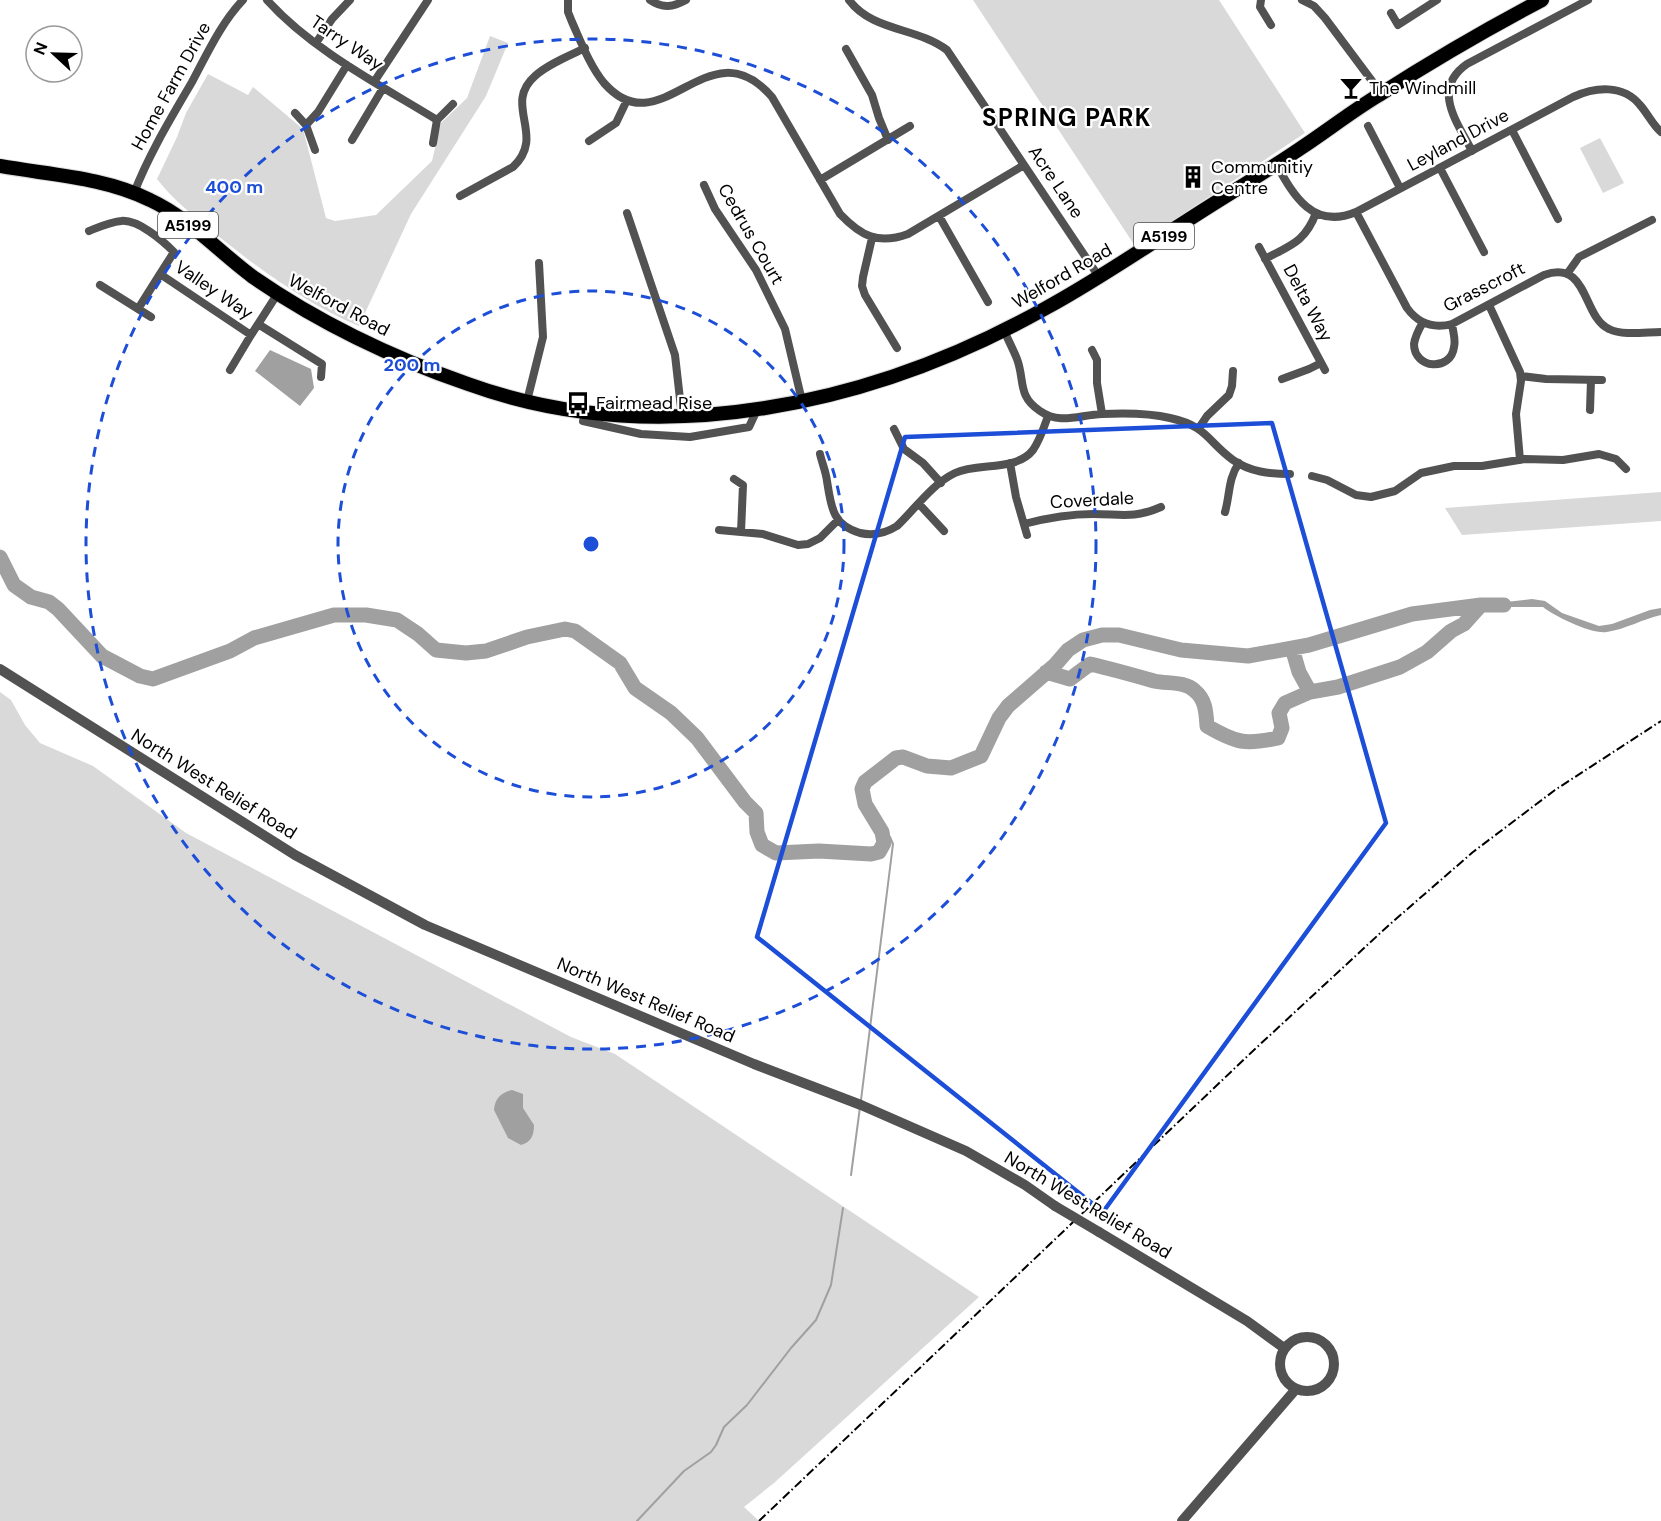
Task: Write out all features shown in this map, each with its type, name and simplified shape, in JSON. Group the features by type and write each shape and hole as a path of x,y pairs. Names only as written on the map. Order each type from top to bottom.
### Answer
{"main road":[{"name":"Welford Road","path":"0,166 86,180 134,193 162,206 248,273 278,293 337,326 433,372 473,386 527,401 572,410 640,416 682,417 757,410 802,402 911,369 1004,330 1099,277 1276,164 1381,93 1542,0"}],"street":[{"name":"Home Farm Drive","path":"134,193 145,168 213,43 234,9 243,0"},
{"name":"Tarry Way","path":"267,0 282,16 347,65 437,120"},
{"path":"316,43 340,9 350,0"},
{"path":"374,82 428,0"},
{"path":"568,0 568,12 604,83 627,100 650,102 660,100 718,72 748,76 757,81 772,97 840,214 854,228 872,237 885,239 900,237 1024,165"},
{"path":"650,0 670,7 686,0"},
{"name":"Acre Lane","path":"849,0 856,9 876,22 930,39 947,50 1099,277"},
{"path":"1261,0 1260,7 1271,25"},
{"path":"1302,0 1314,6 1381,93"},
{"path":"1391,13 1398,25 1437,0"},
{"path":"1472,151 1449,105 1450,87 1458,72 1467,64 1588,0"},
{"path":"460,196 513,167 519,161 526,146 527,137 521,110 524,90 536,75 585,48"},
{"path":"846,49 872,95 888,140"},
{"path":"306,125 318,112 347,65"},
{"name":"Tarry Way","path":"352,140 383,88"},
{"name":"Leyland Drive","path":"1316,213 1337,217 1356,212 1584,92 1601,88 1617,90 1636,100 1661,132"},
{"path":"589,141 616,123 627,100"},
{"path":"433,143 437,120 453,104"},
{"path":"295,113 306,125 315,150"},
{"path":"820,180 910,126"},
{"path":"1368,126 1400,188"},
{"path":"1512,130 1558,219"},
{"path":"1276,164 1297,200 1316,213"},
{"path":"1440,168 1484,252"},
{"name":"Cedrus Court","path":"704,185 716,209 756,270 784,329 802,402"},
{"name":"Grasscroft","path":"1356,212 1407,308 1411,314 1423,322 1438,326 1452,324 1544,275 1557,272 1567,274"},
{"path":"627,213 675,355 682,417"},
{"name":"Delta Way","path":"1265,259 1300,240 1316,213"},
{"path":"939,216 988,302"},
{"path":"1652,220 1579,257 1567,274 1581,287 1596,316 1606,328 1620,332 1661,332"},
{"name":"Valley Way","path":"89,231 113,222 132,221 159,238 174,252 160,274 251,335 278,293"},
{"path":"872,237 862,286 897,348"},
{"name":"Delta Way","path":"1259,247 1323,367 1309,369 1282,379"},
{"path":"527,401 543,337 540,263"},
{"path":"138,309 160,274"},
{"path":"100,285 151,317"},
{"path":"1489,305 1521,376 1516,414 1520,460"},
{"path":"1423,322 1415,341 1415,350 1423,361 1432,365 1446,361 1453,352 1455,341 1452,324"},
{"path":"258,324 322,364 321,377"},
{"path":"1004,330 1018,360 1024,394 1038,410 1048,416 1065,419 1102,414 1164,417 1198,428 1239,463 1263,472 1290,474"},
{"path":"230,370 251,335"},
{"path":"1092,350 1096,360 1102,414"},
{"path":"1198,428 1229,395 1233,371"},
{"path":"1521,376 1602,380"},
{"path":"1590,410 1591,380"},
{"path":"582,421 641,434 690,437 749,427 757,410"},
{"path":"640,416 641,434"},
{"path":"820,454 829,501 838,520 858,532 867,534 882,532 897,526 941,483 956,472 1010,463 1024,458 1034,449 1048,416"},
{"path":"894,429 904,449 923,463 941,483"},
{"path":"1312,476 1327,480 1356,495 1371,497 1395,491 1416,476 1454,466 1482,466 1520,460 1563,460 1599,453 1616,459 1626,469"},
{"path":"1010,463 1014,488 1027,535"},
{"path":"1225,512 1231,490 1231,477 1239,463"},
{"path":"734,479 743,485 741,532"},
{"path":"920,504 944,531"},
{"name":"Coverdale","path":"1024,524 1052,517 1076,515 1138,515 1161,507"},
{"path":"719,530 763,534 798,546 820,538 838,520"},
{"name":"North West Relief Road","path":"0,669 295,855 425,925 754,1064 861,1105 966,1151 1247,1321 1284,1348"},
{"path":"1306,1336 1323,1342 1333,1356 1332,1374 1327,1381 1312,1390 1296,1389 1287,1383 1282,1375 1280,1357 1284,1348 1290,1342 1306,1336"},
{"path":"1182,1521 1296,1389"}],"highlighted area":[{"path":"1272,423 1386,823 1103,1212 757,937 905,437"}],"shaded area":[{"path":"973,0 1219,0 1305,133 1135,246"},
{"path":"490,36 508,43 486,96 411,214 359,326 320,307 265,272 191,213 157,179 186,113 208,74 248,95 253,87 303,129 326,218 335,221 376,215 432,161 441,123 467,98"},
{"path":"1600,138 1624,183 1603,193 1580,148"},
{"path":"270,350 311,369 314,388 300,406 255,371"},
{"path":"1661,492 1661,521 1462,535 1445,508"},
{"path":"1532,599 1545,601 1562,613 1599,626 1661,608 1661,615 1621,629 1601,632 1574,624 1543,607 1497,607 1480,611 1488,604"},
{"path":"0,692 11,700 25,725 40,743 93,766 186,833 571,1037 615,1054 979,1297 774,1483 744,1507 759,1521 0,1521"},
{"path":"512,1090 523,1094 523,1108 534,1125 531,1138 521,1145 508,1138 494,1110 499,1097"}],"waterway":[{"path":"0,557 14,585 31,597 49,602 58,609 102,656 140,676 153,679 230,651 254,638 334,615 366,615 397,620 436,650 466,653 486,651 527,637 565,629 575,631 620,663 635,688 671,713 697,738 745,802 756,813 757,832 762,845 776,853 819,851 871,854 879,852 884,843 882,832 865,804 862,789 865,782 896,758 903,757 927,766 951,768 981,756 999,718 1008,706 1055,665 1068,650 1083,640 1102,635 1119,635 1181,650 1248,656 1309,645 1412,614 1481,605 1504,605"},
{"path":"1292,648 1299,672 1310,692 1338,687 1400,667 1427,652 1451,631 1464,624 1481,605"},
{"path":"1046,672 1070,679 1090,664 1154,681 1186,686 1201,698 1205,707 1207,726 1226,736 1249,742 1278,738 1282,728 1279,713 1285,703 1310,692"},
{"path":"861,1100 893,844 890,837 882,832"},
{"path":"851,1175 860,1107"},
{"path":"637,1521 684,1471 711,1452 724,1427 747,1405 816,1320 831,1285 843,1208"}],"railway":[{"path":"759,1521 1255,1049 1389,925 1473,852 1555,790 1661,721"}],"place":[{"name":"The Windmill","path":"1351,88"},
{"name":"Communitiy Centre","path":"1193,177"},
{"name":"Fairmead Rise","path":"578,403"}],"district":[{"name":"SPRING PARK","path":"1067,118"}]}
